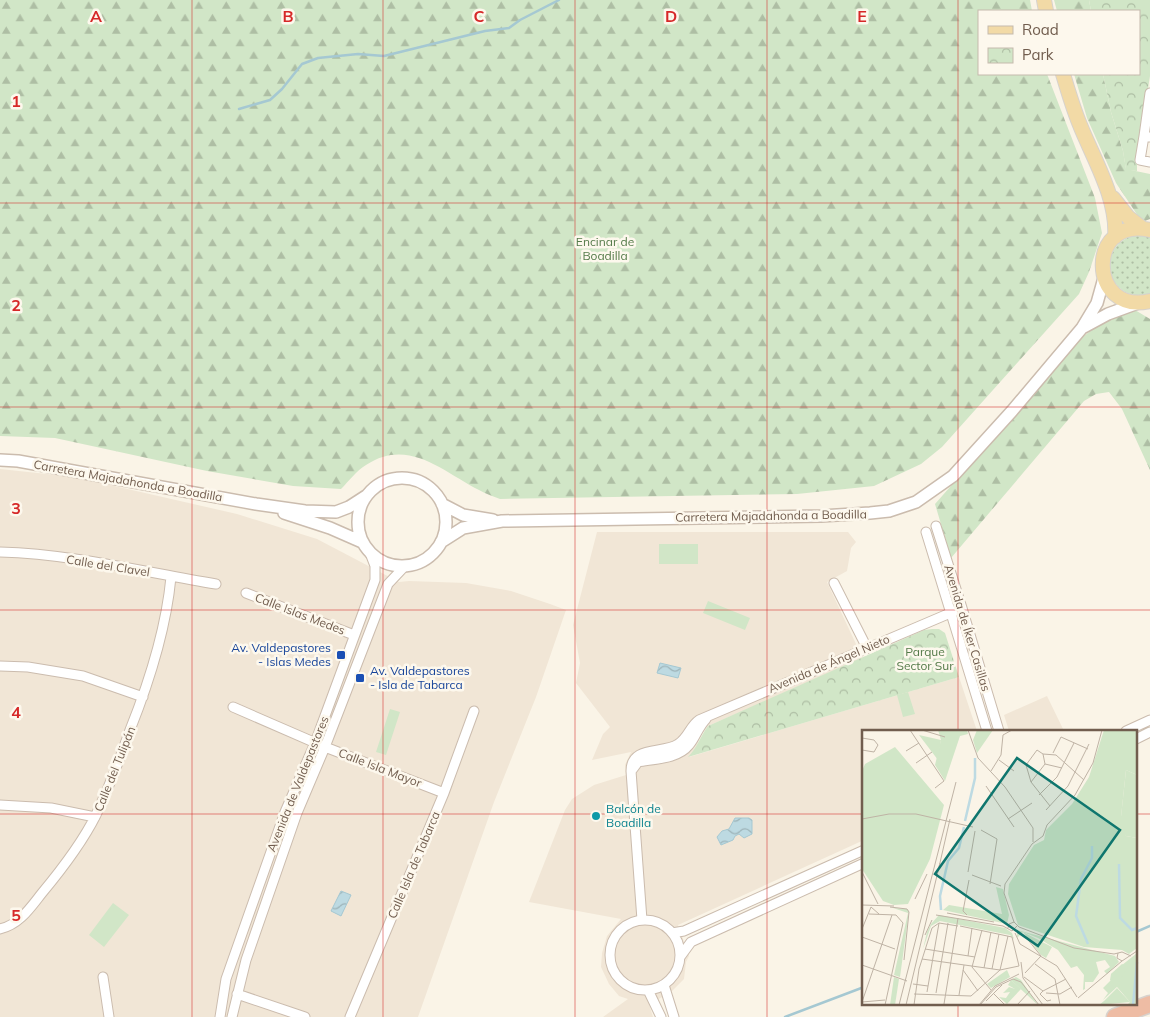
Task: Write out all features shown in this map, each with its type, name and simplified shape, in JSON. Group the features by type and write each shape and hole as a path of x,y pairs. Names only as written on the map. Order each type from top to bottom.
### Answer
{"highway":[{"path":"1138,1001 1150,995"},
{"path":"1104,1017 1133,1004"},
{"path":"1115,1017 1150,1004"}],"main road":[{"path":"1063,75 1079,123 1105,185 1115,216 1115,237"},
{"path":"1105,185 1117,205 1128,217 1148,229"},
{"path":"1145,304 1120,298 1110,289 1104,278 1102,265 1104,253 1115,237 1127,230 1148,229"}],"street":[{"path":"1150,93 1147,136 1140,160 1150,162"},
{"name":"Carretera Majadahonda a Boadilla","path":"441,542 463,528 502,521 870,514 912,504 953,476 1012,411 1082,328 1098,303 1104,278"},
{"name":"Carretera Majadahonda a Boadilla","path":"1082,328 1108,314 1145,304"},
{"name":"Carretera Majadahonda a Boadilla","path":"0,460 18,461 256,504 305,511 336,512 349,507 366,496"},
{"path":"400,478 413,479 435,493 442,504 446,517 445,530 441,542 435,552 416,564 405,566 392,565 380,561 370,553 362,542 358,531 360,507 366,496 375,487 387,481 400,478"},
{"name":"Carretera Majadahonda a Boadilla","path":"256,504 330,528 362,542"},
{"name":"Carretera Majadahonda a Boadilla","path":"442,504 463,515 502,521"},
{"name":"Avenida de Íker Casillas","path":"936,526 999,730"},
{"name":"Avenida de Íker Casillas","path":"926,532 987,730"},
{"name":"Calle del Clavel","path":"0,552 96,562 216,584"},
{"name":"Avenida de Valdepastores","path":"220,1017 226,979 285,812 315,743 375,580 375,566 370,553"},
{"name":"Avenida de Valdepastores","path":"232,1017 246,960 296,813 325,747 388,584 405,566"},
{"name":"Calle del Tulipán","path":"0,929 20,920 64,867 95,817 143,697 165,622 171,576"},
{"path":"834,583 867,648"},
{"name":"Calle Islas Medes","path":"246,593 354,635"},
{"name":"Avenida de Ángel Nieto","path":"642,920 631,771 631,764 634,758 639,754 676,746 686,738 696,722 962,608"},
{"path":"0,666 28,667 83,676 143,697"},
{"name":"Calle Isla Mayor","path":"233,707 315,743 444,793"},
{"name":"Calle Isla de Tabarca","path":"350,1017 444,793 474,711"},
{"path":"1128,730 1150,720"},
{"path":"1138,738 1150,732"},
{"path":"0,805 51,808 95,817"},
{"path":"672,933 684,931 862,851"},
{"path":"680,957 678,944 672,933 664,925 642,920 622,928 615,937 611,947 610,958 613,968 623,981 637,989 648,990 664,985 675,973 680,957 692,942 862,864"},
{"path":"103,977 109,1017"},
{"path":"664,985 674,1017"},
{"path":"648,990 661,1017"},
{"path":"237,994 305,1017"}],"shaded area":[{"path":"0,469 75,477 237,514 317,539 399,582 466,583 511,591 566,610 536,697 494,802 418,1017 0,1017"},
{"path":"597,532 848,532 856,542 851,548 847,571 827,582 863,659 708,726 700,736 696,749 689,757 959,677 977,730 862,730 862,841 678,925 689,956 686,962 684,979 670,993 649,1004 653,1017 603,1017 628,999 619,996 609,984 601,967 602,953 607,936 621,919 529,902 565,810 572,799 594,785 626,775 625,765 631,752 592,760 603,734 610,727 576,683 580,663 573,625"},
{"path":"1047,696 1064,730 1009,730 1004,715"}],"green space":[{"name":"Encinar de Boadilla","path":"0,0 1030,0 1032,10 978,10 978,75 1047,75 1095,198 1102,233 1089,272 1079,294 942,447 921,464 874,486 797,494 500,499 425,460 411,456 382,457 363,467 341,489 293,486 207,471 55,438 0,436"},
{"path":"1054,0 1089,0 1091,10 1057,10"},
{"path":"1089,0 1150,0 1150,76 1137,159 1137,171 1126,170 1123,151 1111,112 1103,75 1140,75 1140,10 1091,10"},
{"path":"1074,75 1103,75 1126,169 1150,174 1150,219 1142,222 1116,183 1087,118"},
{"path":"1135,235 1150,237 1150,294 1135,295 1124,291 1115,283 1111,273 1110,261 1114,250 1122,241"},
{"path":"1135,310 1150,319 1150,470 1122,409 1109,392 1096,394 1084,401 951,558 935,504 1081,338 1110,317"},
{"path":"659,544 698,544 698,564 659,564"},
{"path":"708,601 750,618 745,630 703,613"},
{"name":"Parque Sector Sur","path":"939,629 945,633 959,677 688,757 708,726 924,630"},
{"path":"908,692 915,714 903,717 897,695"},
{"path":"390,709 400,712 386,755 376,752"},
{"path":"113,903 129,915 104,947 89,935"}],"water":[{"path":"660,663 681,668 678,678 657,673"},
{"path":"735,818 749,818 752,820 752,834 744,838 739,834 733,840 721,845 717,837 722,831 729,829"},
{"path":"341,891 351,895 341,916 331,911"}],"waterway":[{"path":"239,109 270,100 282,89 302,64 318,58 358,54 384,56 485,31 509,28 520,20 559,0"},
{"path":"1138,931 1150,926"},
{"path":"785,1017 862,988"}],"place":[{"name":"Av. Valdepastores - Islas Medes","path":"341,655"},
{"name":"Av. Valdepastores - Isla de Tabarca","path":"360,678"},
{"name":"Balcón de Boadilla","path":"596,816"}]}
